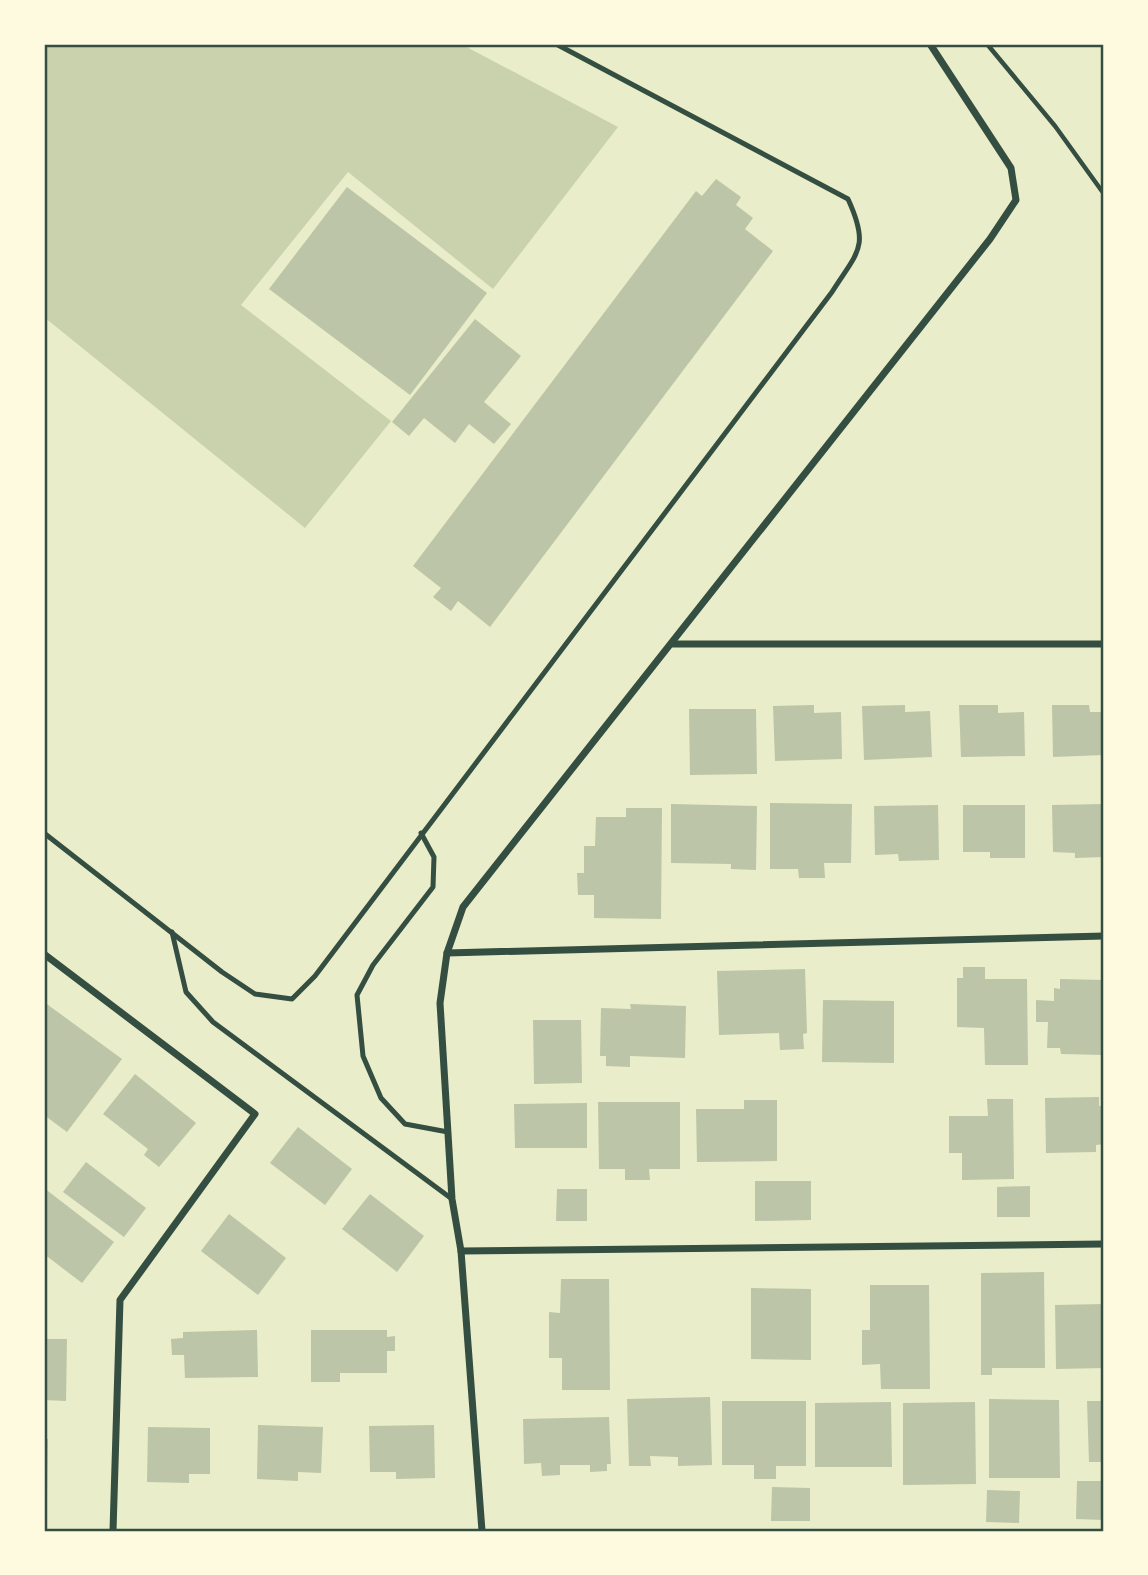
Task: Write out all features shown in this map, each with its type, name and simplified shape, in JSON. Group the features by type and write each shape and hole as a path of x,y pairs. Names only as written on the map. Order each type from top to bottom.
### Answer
{"street":[{"path":"482,1531 461,1251 452,1199 440,1003 447,953 463,907 990,239 1016,200 1011,168 930,44"},
{"path":"673,644 1104,644"},
{"path":"447,953 1104,936"},
{"path":"44,954 254,1114 120,1300 113,1531"},
{"path":"461,1251 1104,1244"}],"lane":[{"path":"44,832 222,972 255,994 292,999 315,976 824,303 860,248 860,225 848,199 556,44"},
{"path":"421,833 434,857 433,887 373,965 357,995 358,1007 363,1056 381,1098 405,1124 448,1132"},
{"path":"171,930 186,992 214,1022 452,1199"}],"path":[{"path":"987,44 1055,126 1104,194"}],"green space":[{"path":"44,44 461,44 618,127 493,289 348,172 241,305 391,421 305,528 44,317"}],"building":[{"path":"716,179 741,197 736,205 753,218 745,229 773,251 490,627 458,601 451,611 433,597 441,588 413,566 696,191 702,196"},
{"path":"347,187 487,293 410,395 269,289"},
{"path":"475,319 521,356 484,402 511,424 494,444 469,424 455,443 424,418 409,436 392,422"},
{"path":"814,705 814,713 841,712 842,759 775,761 773,706"},
{"path":"905,705 905,712 930,711 932,757 864,760 862,706"},
{"path":"959,705 998,705 998,713 1024,712 1025,756 961,757"},
{"path":"1052,705 1089,705 1090,712 1104,712 1104,755 1053,757"},
{"path":"689,709 756,709 757,774 690,775"},
{"path":"770,803 852,804 851,863 824,863 825,878 799,878 798,869 770,869"},
{"path":"671,804 757,806 756,870 731,869 731,864 671,863"},
{"path":"1104,804 1104,857 1075,858 1075,853 1053,852 1052,805"},
{"path":"938,805 939,860 899,861 898,854 875,855 874,806"},
{"path":"963,805 1025,805 1025,858 990,858 990,852 963,852"},
{"path":"626,808 662,808 661,919 594,918 594,895 578,895 577,873 584,873 584,846 595,846 596,817 626,817"},
{"path":"963,967 985,967 985,979 1027,979 1028,1065 985,1065 984,1028 957,1027 957,978 963,978"},
{"path":"805,969 807,1033 803,1034 804,1049 780,1050 779,1033 719,1035 717,971"},
{"path":"1060,979 1104,980 1104,1055 1061,1054 1060,1048 1047,1048 1048,1022 1036,1022 1036,1000 1054,1001 1054,988 1060,989"},
{"path":"823,1000 894,1001 894,1063 822,1062"},
{"path":"44,1002 122,1059 67,1132 44,1115"},
{"path":"630,1004 686,1006 685,1058 630,1056 630,1067 606,1066 606,1056 600,1056 601,1008 631,1009"},
{"path":"533,1020 581,1020 582,1083 534,1084"},
{"path":"135,1074 196,1123 159,1167 144,1155 148,1149 103,1114"},
{"path":"1099,1097 1099,1106 1104,1106 1104,1144 1096,1145 1096,1152 1046,1153 1045,1098"},
{"path":"987,1099 1013,1099 1014,1179 962,1180 962,1153 949,1153 949,1116 988,1116"},
{"path":"744,1100 777,1100 777,1161 697,1162 696,1109 744,1109"},
{"path":"598,1102 680,1102 680,1169 649,1169 650,1180 625,1180 625,1169 599,1169"},
{"path":"587,1103 587,1148 515,1148 514,1104"},
{"path":"298,1127 352,1169 325,1205 270,1163"},
{"path":"86,1162 146,1208 124,1237 63,1192"},
{"path":"755,1181 811,1181 811,1220 755,1221"},
{"path":"1030,1186 1030,1217 997,1217 997,1187"},
{"path":"44,1188 114,1242 82,1283 44,1254"},
{"path":"557,1189 587,1189 587,1221 556,1221"},
{"path":"370,1194 424,1236 397,1272 342,1229"},
{"path":"229,1214 286,1258 258,1295 201,1251"},
{"path":"1044,1272 1045,1368 992,1368 992,1375 981,1375 981,1273"},
{"path":"561,1279 609,1279 610,1390 562,1390 562,1358 549,1358 549,1312 560,1313"},
{"path":"870,1285 929,1285 930,1389 881,1389 880,1364 862,1365 862,1330 870,1330"},
{"path":"751,1288 811,1289 811,1360 751,1359"},
{"path":"1104,1304 1104,1368 1056,1369 1055,1305"},
{"path":"257,1330 258,1377 185,1378 184,1355 172,1355 171,1339 183,1338 183,1332"},
{"path":"311,1330 387,1330 387,1337 395,1336 395,1351 387,1351 387,1373 340,1373 340,1382 311,1382"},
{"path":"44,1339 67,1339 66,1401 44,1400"},
{"path":"710,1397 712,1465 678,1466 678,1457 650,1456 651,1466 629,1466 627,1399"},
{"path":"989,1399 1059,1400 1060,1478 989,1478"},
{"path":"722,1401 806,1401 806,1466 776,1466 776,1479 754,1479 754,1465 722,1465"},
{"path":"1087,1401 1104,1401 1104,1462 1089,1462"},
{"path":"891,1402 892,1467 815,1467 815,1403"},
{"path":"975,1402 976,1484 903,1485 903,1403"},
{"path":"609,1417 611,1464 607,1464 607,1471 590,1472 590,1465 560,1465 560,1475 542,1476 541,1463 524,1464 523,1419"},
{"path":"258,1425 323,1427 321,1473 298,1472 298,1481 257,1479"},
{"path":"434,1425 435,1478 396,1479 396,1472 370,1472 369,1426"},
{"path":"148,1427 210,1428 210,1474 189,1474 189,1483 147,1482"},
{"path":"44,1439 48,1439 47,1497 44,1497"},
{"path":"1077,1481 1104,1481 1104,1520 1076,1519"},
{"path":"772,1487 810,1488 810,1521 771,1521"},
{"path":"987,1490 1020,1491 1019,1523 986,1522"}]}
